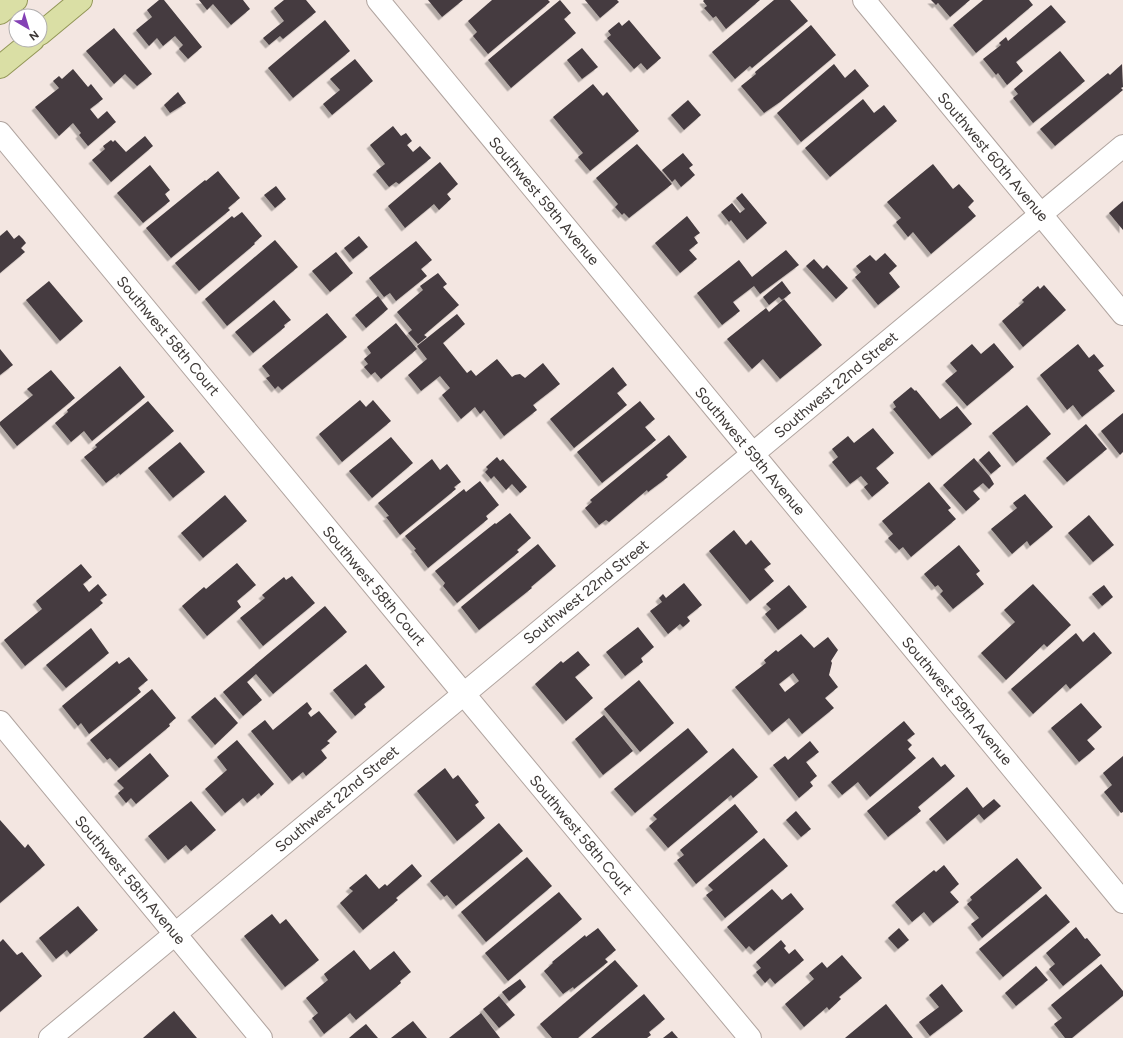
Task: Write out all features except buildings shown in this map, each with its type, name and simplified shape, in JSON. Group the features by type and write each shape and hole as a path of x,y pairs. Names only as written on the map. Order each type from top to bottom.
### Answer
{"main road":[{"path":"0,13 16,0"},
{"path":"48,27 81,0"},
{"path":"0,67 23,48"}],"street":[{"name":"Southwest 59th Avenue","path":"378,0 1123,902"},
{"name":"Southwest 60th Avenue","path":"864,0 1123,314"},
{"name":"Southwest 58th Court","path":"0,133 750,1038"},
{"name":"Southwest 22nd Street","path":"50,1038 463,693 1123,146"},
{"name":"Southwest 58th Avenue","path":"0,722 261,1038"}]}
